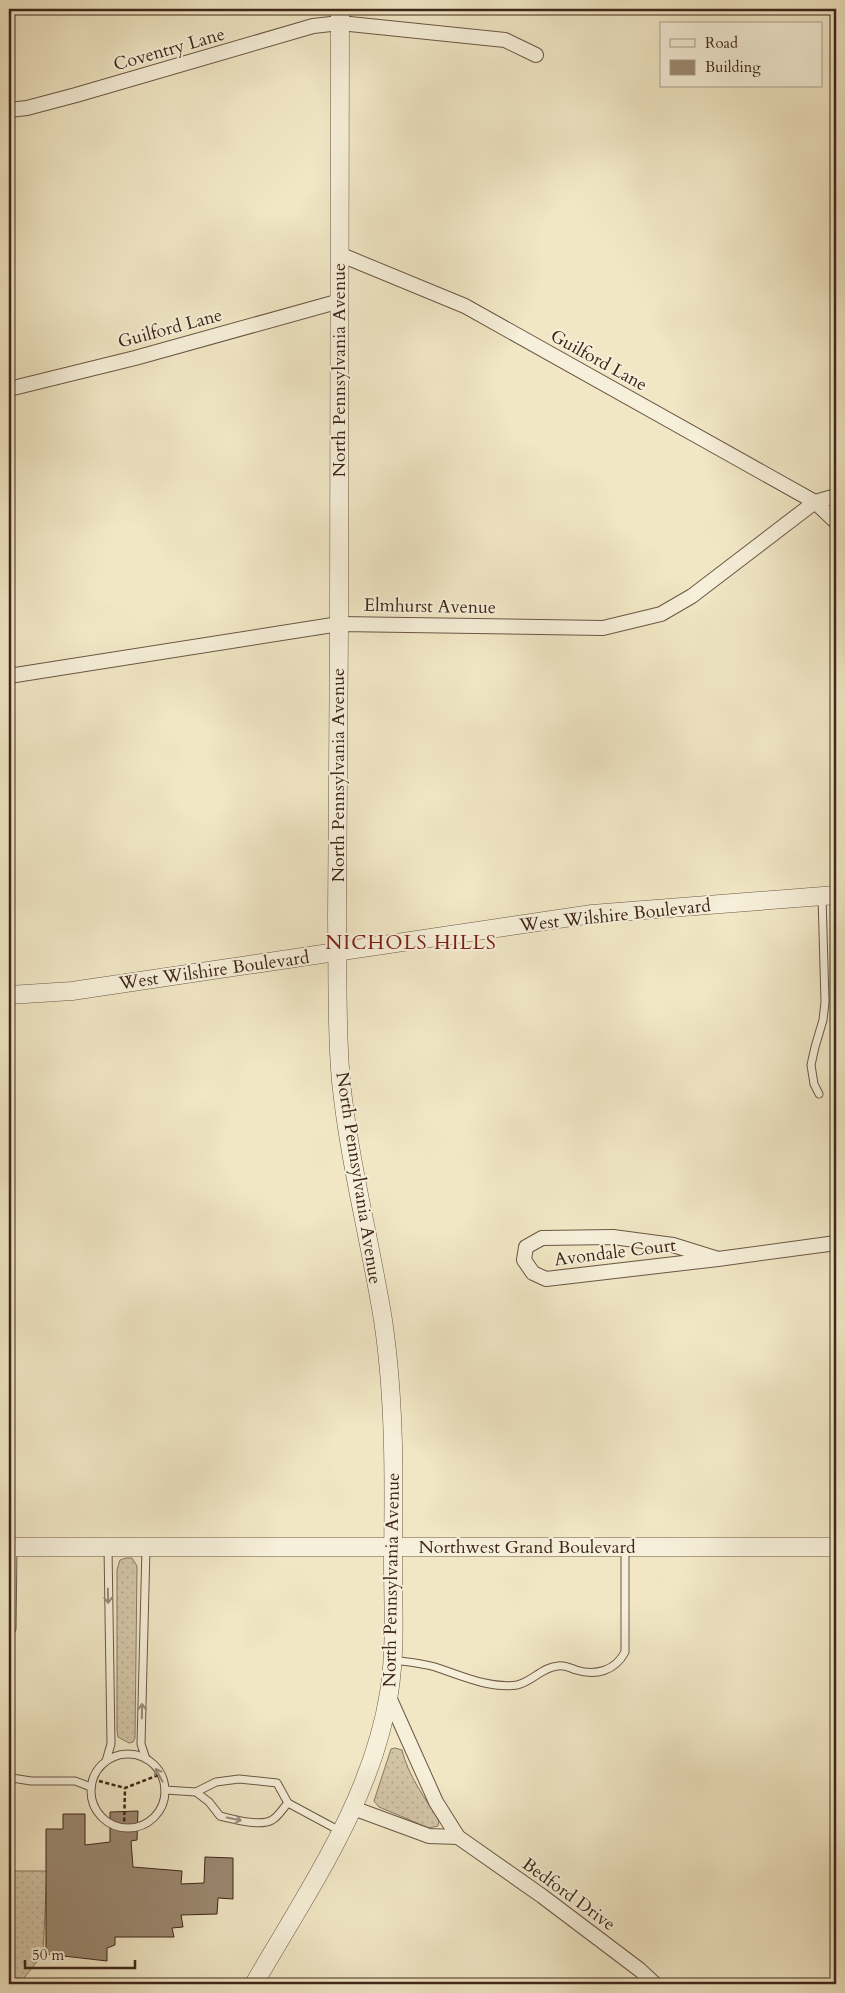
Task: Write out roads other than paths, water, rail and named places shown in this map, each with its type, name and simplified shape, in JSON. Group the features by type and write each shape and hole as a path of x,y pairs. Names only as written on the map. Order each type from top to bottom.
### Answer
{"street":[{"name":"Coventry Lane","path":"9,110 27,108 85,93 313,26 340,16 505,40 536,55"},
{"name":"North Pennsylvania Avenue","path":"254,1984 353,1808 368,1773 380,1735 389,1697 393,1660 394,1460 391,1391 384,1325 369,1236 355,1175 341,1082 338,953 340,16"},
{"name":"Guilford Lane","path":"339,254 465,306 815,502 836,522"},
{"name":"Guilford Lane","path":"9,389 135,358 340,301"},
{"path":"815,502 836,496"},
{"name":"Elmhurst Avenue","path":"9,676 339,624 604,628 661,614 692,596 815,502"},
{"name":"West Wilshire Boulevard","path":"9,995 72,991 592,914 829,895"},
{"name":"Avondale Court","path":"718,1259 673,1245 613,1237 542,1238 526,1247 524,1260 533,1273 546,1279 718,1259 836,1243"},
{"name":"Northwest Grand Boulevard","path":"11,1547 836,1547"},
{"name":"Bedford Drive","path":"389,1697 436,1802 458,1837 542,1896 640,1970 655,1984"},
{"path":"353,1808 429,1836 458,1837"}],"lane":[{"path":"819,1094 814,1084 811,1065 823,1020 825,1002 829,895"},
{"path":"11,1547 12,1629"},
{"path":"106,1761 111,1744 108,1547"},
{"path":"146,1547 141,1744 146,1759"},
{"path":"393,1660 416,1663 476,1680 508,1685 526,1682 549,1668 557,1666 564,1666 588,1673 605,1671 621,1660 625,1652 625,1547"},
{"path":"125,1754 146,1759 161,1774 165,1790 162,1806 151,1820 134,1828 124,1828 108,1822 98,1814 91,1798 90,1787 98,1769 106,1761 125,1754"},
{"path":"9,1774 12,1778 32,1781 75,1781 90,1787"},
{"path":"165,1790 196,1792 216,1782 239,1779 277,1783 288,1802 340,1832"},
{"path":"196,1792 220,1816 242,1821 262,1823 272,1820 288,1802"}],"district":[{"name":"NICHOLS HILLS","path":"411,942"}]}
